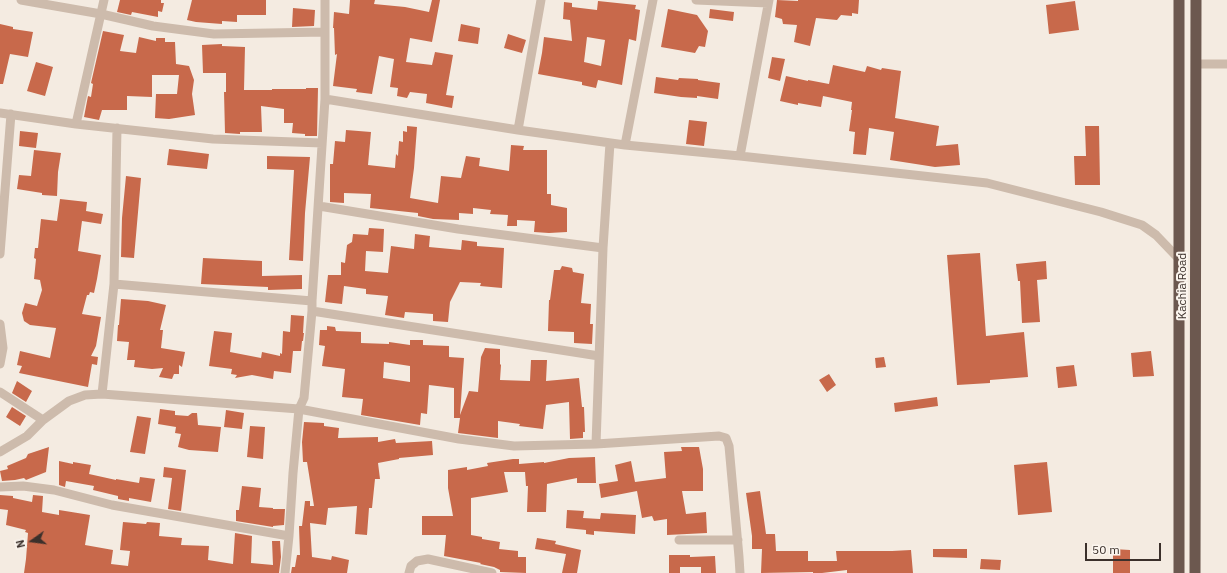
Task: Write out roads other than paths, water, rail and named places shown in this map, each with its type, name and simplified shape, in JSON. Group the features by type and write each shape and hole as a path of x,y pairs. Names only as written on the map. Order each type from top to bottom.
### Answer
{"highway":[{"name":"Kachia Road","path":"1179,0 1179,573"},
{"name":"Kachia Road","path":"1195,573 1196,0"}],"street":[{"path":"21,0 101,14 153,26 214,34 325,32"},
{"path":"76,124 104,0"},
{"path":"285,573 290,536 293,473 299,409 304,398 312,311 325,99 325,0"},
{"path":"518,130 540,0"},
{"path":"625,145 654,0"},
{"path":"696,0 769,2 740,156"},
{"path":"1196,64 1227,64"},
{"path":"325,99 518,130 625,145 988,183 1101,212 1142,225 1156,235 1179,260"},
{"path":"0,112 76,124 213,139 322,142"},
{"path":"0,254 12,114"},
{"path":"102,394 114,284 117,128"},
{"path":"596,444 610,143"},
{"path":"318,206 458,229 604,248"},
{"path":"114,284 312,301"},
{"path":"312,311 600,356"},
{"path":"0,324 4,348 0,364"},
{"path":"0,392 43,420"},
{"path":"0,452 27,436 43,420 68,401 85,395 102,394 299,409 459,439 514,446 596,444 719,436 726,438 729,446 740,573"},
{"path":"0,487 23,486 54,490 112,505 290,536"},
{"path":"679,540 738,540"},
{"path":"409,573 411,566 417,561 428,559 492,573"}]}
